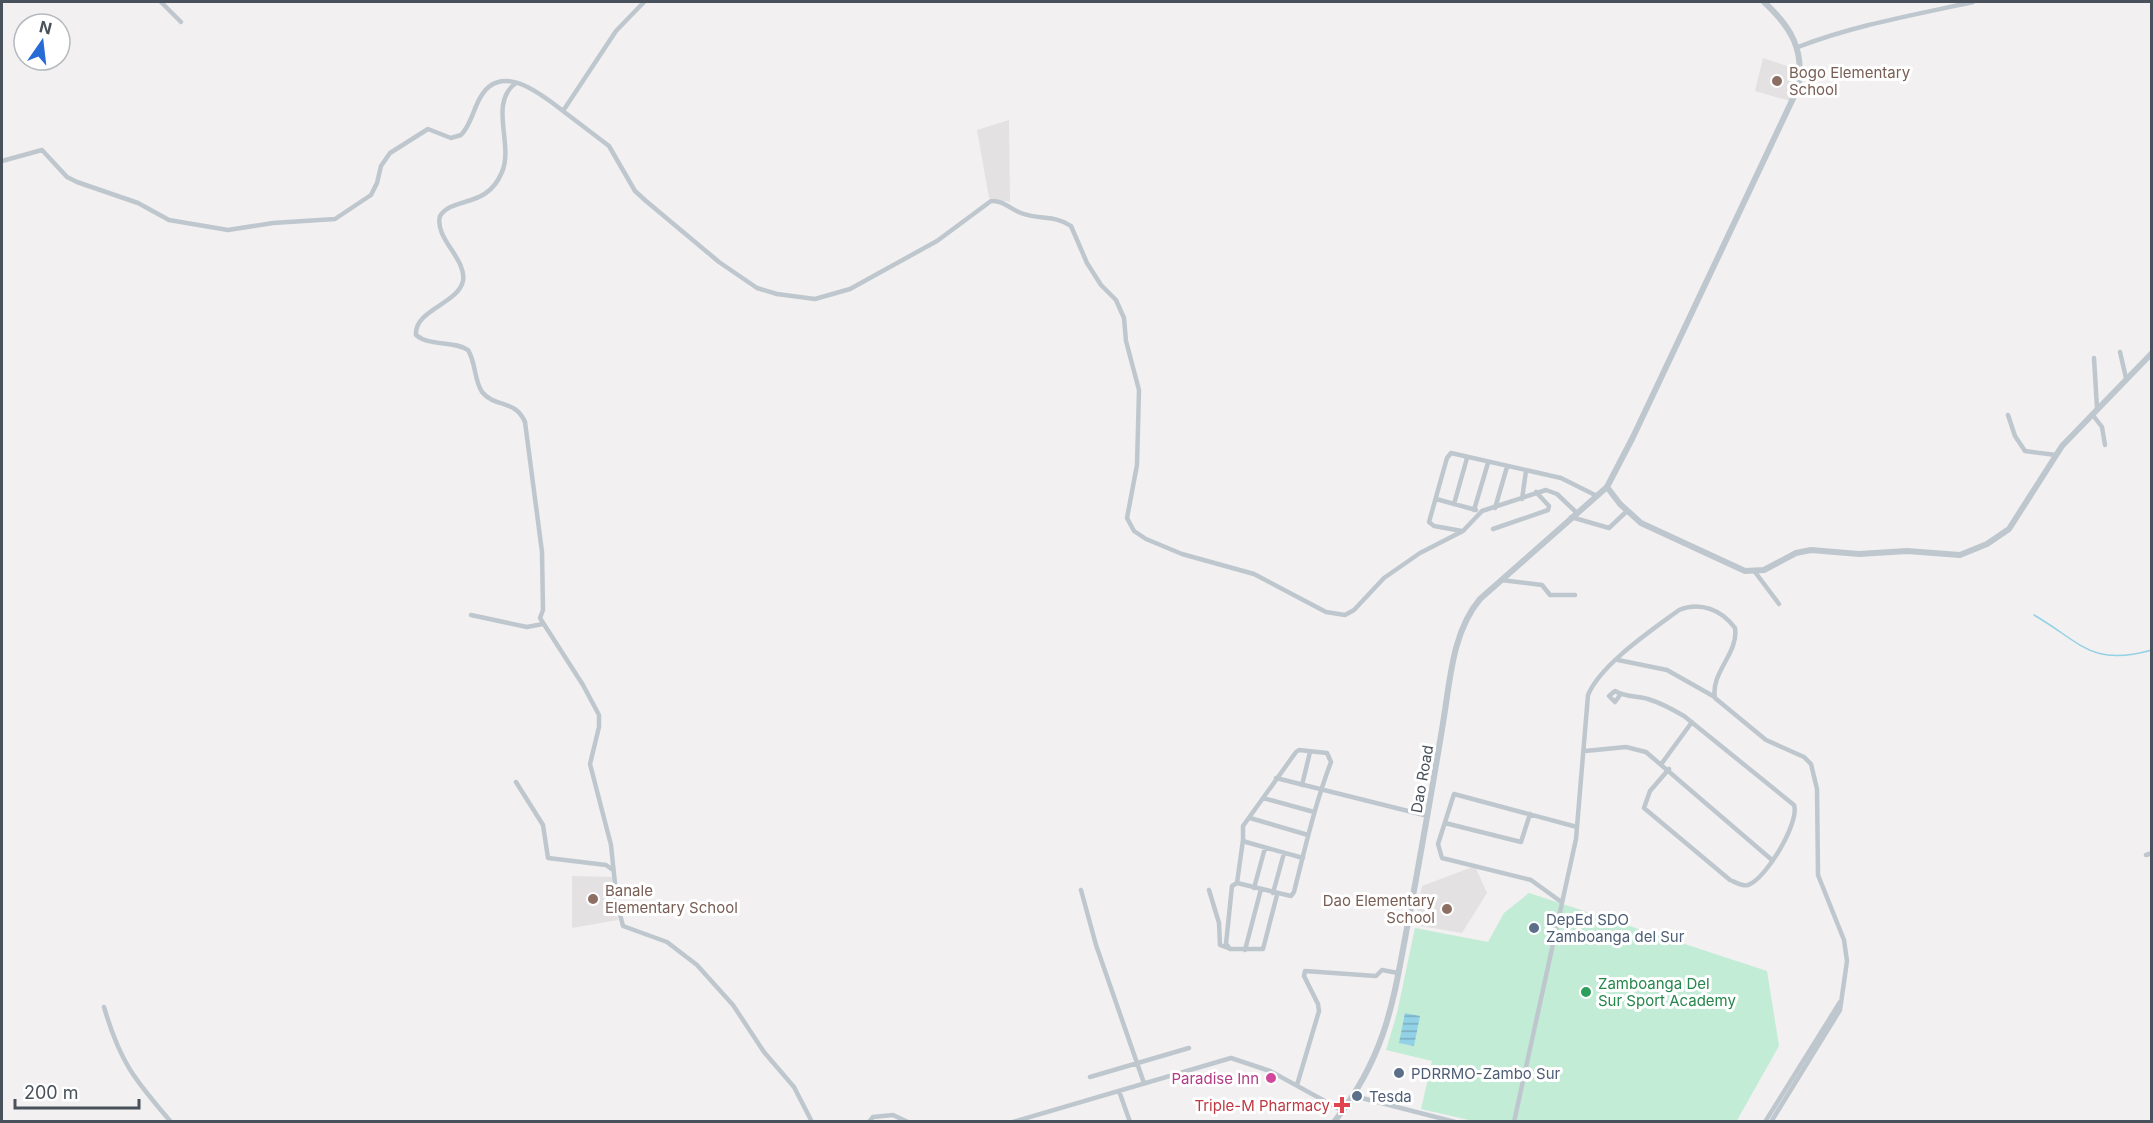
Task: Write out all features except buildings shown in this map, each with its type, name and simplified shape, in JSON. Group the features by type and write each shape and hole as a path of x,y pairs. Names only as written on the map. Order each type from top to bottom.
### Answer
{"street":[{"path":"161,2 181,22"},
{"path":"563,111 616,31 644,2"},
{"path":"1764,2 1794,35 1801,61 1798,88 1633,437 1607,487 1627,511 1645,525 1732,567 1755,572 1796,553 1811,550 1859,554 1906,551 1947,556 1976,549 2009,529 2056,455 2097,408 2151,353"},
{"path":"1798,47 1848,28 1973,2"},
{"path":"2,161 42,150 67,177 77,182 132,201 169,220 217,230 295,221 325,222 335,219 371,195 381,166 390,153 428,129 451,138 461,135 481,97 493,83 507,80 535,90 609,146 635,191 680,231 748,283 777,294 815,299 838,294 945,237 991,201 1003,202 1022,214 1055,219 1071,226 1088,263 1101,285 1116,300 1124,318 1125,341 1137,376 1139,406 1137,465 1128,518 1134,531 1160,546 1254,574 1326,612 1345,615 1354,610 1373,587 1384,578 1420,553 1463,531 1482,512 1536,492 1552,491 1574,515 1609,528 1627,511"},
{"path":"516,82 508,91 504,101 506,152 502,173 482,197 450,208 440,216 440,226 462,273 461,285 456,293 421,321 416,332 423,340 468,350 481,390 491,399 514,407 525,422 542,552 543,610 540,618 584,685 598,715 600,727 590,764 611,844 623,926 666,942 697,965 733,1005 764,1053 794,1087 812,1122"},
{"path":"2120,352 2126,378"},
{"path":"2094,358 2097,408"},
{"path":"2092,414 2102,427 2106,445"},
{"path":"2008,415 2015,436 2025,451 2056,455"},
{"path":"1463,531 1430,524 1448,455 1453,453 1488,464 1572,481 1597,496"},
{"path":"1454,504 1467,458"},
{"path":"1473,510 1488,464"},
{"path":"1495,508 1507,467"},
{"path":"1521,499 1526,471"},
{"name":"Dao Road","path":"1334,1122 1354,1096 1381,1045 1398,973 1428,816 1453,665 1462,631 1471,609 1607,487"},
{"path":"1493,529 1548,510 1549,506 1536,492"},
{"path":"1436,499 1482,512"},
{"path":"1755,572 1779,604"},
{"path":"1501,580 1542,585 1548,594 1575,596"},
{"path":"1514,1122 1577,827 1588,695 1599,677 1618,660 1679,610 1693,606 1710,609 1727,618 1736,632 1713,696"},
{"path":"471,615 522,626 543,624"},
{"path":"1618,660 1667,670 1713,696 1751,729 1774,745 1804,757 1814,770 1818,814 1818,875 1844,940 1847,979 1840,1010 1771,1122"},
{"path":"1620,695 1655,702 1692,722 1794,805 1795,820 1773,860 1751,884 1742,885 1730,880 1647,812 1645,804 1650,790 1669,769"},
{"path":"1662,763 1692,722"},
{"path":"1585,751 1633,748 1647,752 1773,860"},
{"path":"1228,948 1232,886 1237,883 1287,897 1293,895 1314,812 1331,762 1330,756 1298,751 1276,778 1243,826 1237,883"},
{"path":"1302,785 1310,752"},
{"path":"1276,778 1428,816"},
{"path":"516,783 543,825 548,858 608,865 613,870"},
{"path":"1560,901 1531,880 1442,858 1438,849 1454,794 1577,827"},
{"path":"1263,798 1314,812"},
{"path":"1445,823 1521,842 1530,814"},
{"path":"1250,818 1308,835"},
{"path":"1243,840 1303,858"},
{"path":"1254,888 1265,848"},
{"path":"1209,890 1219,923 1220,945 1245,950 1263,949 1284,853"},
{"path":"1245,950 1261,889"},
{"path":"1081,890 1096,945 1144,1083"},
{"path":"1297,1085 1319,1011 1318,1004 1304,976 1305,971 1376,976 1384,969 1398,973"},
{"path":"1766,1122 1842,1000"},
{"path":"104,1007 113,1039 130,1074 171,1122"},
{"path":"1090,1077 1189,1048"},
{"path":"1013,1122 1232,1058 1247,1061 1297,1085 1343,1111"},
{"path":"1119,1091 1130,1122"},
{"path":"1354,1096 1455,1122"},
{"path":"869,1122 873,1117 892,1115 908,1122"}],"shaded area":[{"name":"Bogo Elementary School","path":"1763,58 1799,70 1790,101 1755,91"},
{"path":"1009,120 1010,202 989,198 977,130"},
{"name":"Dao Elementary School","path":"1475,866 1487,893 1462,933 1415,925 1422,886"},
{"name":"Banale Elementary School","path":"572,876 612,877 618,920 572,928"}],"green space":[{"name":"Zamboanga Del Sur Sport Academy","path":"1529,893 1767,971 1779,1046 1736,1122 1473,1121 1421,1109 1432,1061 1386,1050 1397,1013 1415,928 1488,942 1504,913"}],"water":[{"path":"1405,1013 1420,1016 1414,1046 1399,1043"}],"waterway":[{"path":"2034,615 2076,643 2101,654 2131,655 2152,650"}],"place":[{"name":"Bogo Elementary School","path":"1777,81"},
{"name":"Banale Elementary School","path":"593,899"},
{"name":"Dao Elementary School","path":"1447,909"},
{"name":"DepEd SDO Zamboanga del Sur","path":"1534,928"},
{"name":"Zamboanga Del Sur Sport Academy","path":"1586,992"},
{"name":"PDRRMO-Zambo Sur","path":"1399,1073"},
{"name":"Paradise Inn","path":"1271,1078"},
{"name":"Tesda","path":"1357,1096"},
{"name":"Triple-M Pharmacy","path":"1342,1105"}]}
